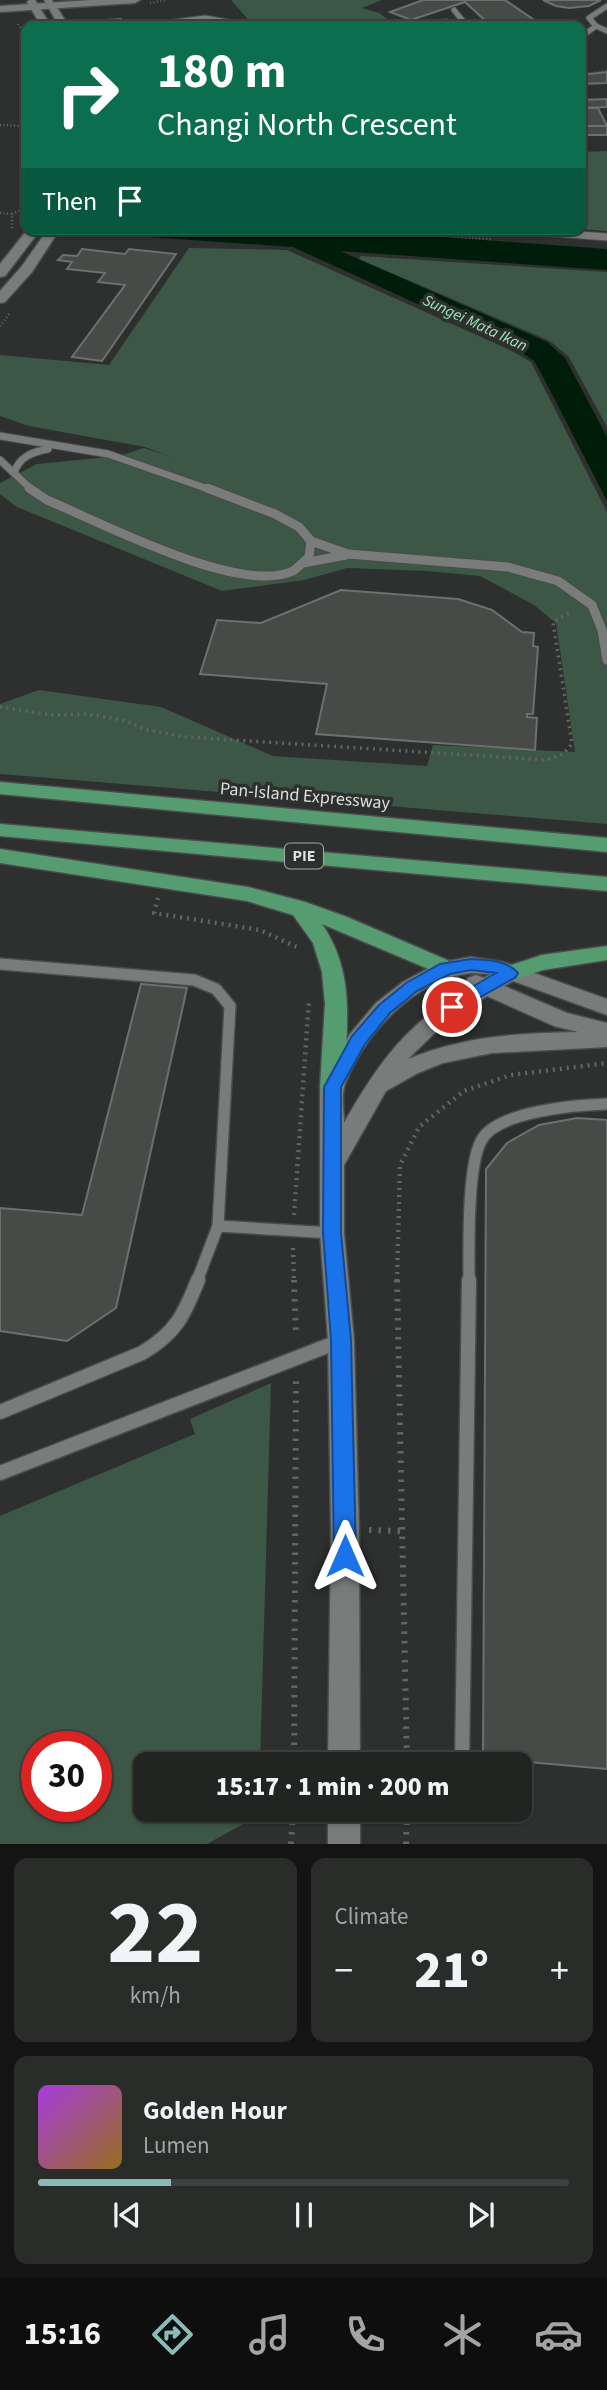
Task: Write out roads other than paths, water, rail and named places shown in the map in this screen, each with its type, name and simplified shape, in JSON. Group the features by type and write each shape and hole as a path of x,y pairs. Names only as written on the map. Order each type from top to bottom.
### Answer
{"highway":[{"name":"Pan-Island Expressway","path":"0,788 607,845"},
{"name":"PIE","path":"0,830 607,884"},
{"path":"0,856 248,894 298,907 340,922 446,968"},
{"path":"298,907 318,932 330,957 335,982 332,1087"},
{"path":"510,973 542,963 607,953"}],"street":[{"path":"49,3 62,0"},
{"path":"0,3 103,4 135,0"},
{"path":"0,10 33,3"},
{"path":"33,3 42,21"},
{"path":"49,3 60,21"},
{"path":"66,21 76,12 103,4"},
{"path":"0,10 27,16 36,21"},
{"path":"0,273 30,235"},
{"path":"0,299 27,269 50,235"},
{"path":"344,1752 345,1530 341,1340 332,1233 332,1087 358,1040 384,1009 411,987 446,968 483,965 607,1007"},
{"path":"446,968 562,1020 607,1031"},
{"path":"334,1161 389,1068 412,1040 452,1007 510,973"},
{"path":"376,1091 417,1062 446,1051 491,1045 607,1039"},
{"path":"344,1822 344,1844"}],"lane":[{"path":"607,6 589,18 596,26 607,31"},
{"path":"454,10 463,21"},
{"path":"186,21 212,18 224,21"},
{"path":"586,33 596,26"},
{"path":"586,235 607,237"},
{"path":"0,436 59,448 108,454 212,489 275,514 299,527 311,541 348,554 508,567 558,581 593,605 602,630 607,660"},
{"path":"14,473 16,464 22,458 44,449 59,448"},
{"path":"0,460 26,486 47,500 189,560 221,570 253,576 293,571 309,557 311,541"},
{"path":"302,564 348,554"},
{"path":"0,964 194,980 216,989 230,1006 218,1226 186,1311 161,1342 142,1353 0,1412"},
{"path":"462,1752 470,1209 481,1140 497,1125 583,1103 607,1104"},
{"path":"218,1226 332,1233"},
{"path":"0,1473 341,1340"}],"water":[{"name":"Sungei Mata Ikan","path":"120,235 413,235 607,249 607,270 340,251 547,342 565,358 607,437 607,501 534,361 518,350 293,247"}]}
